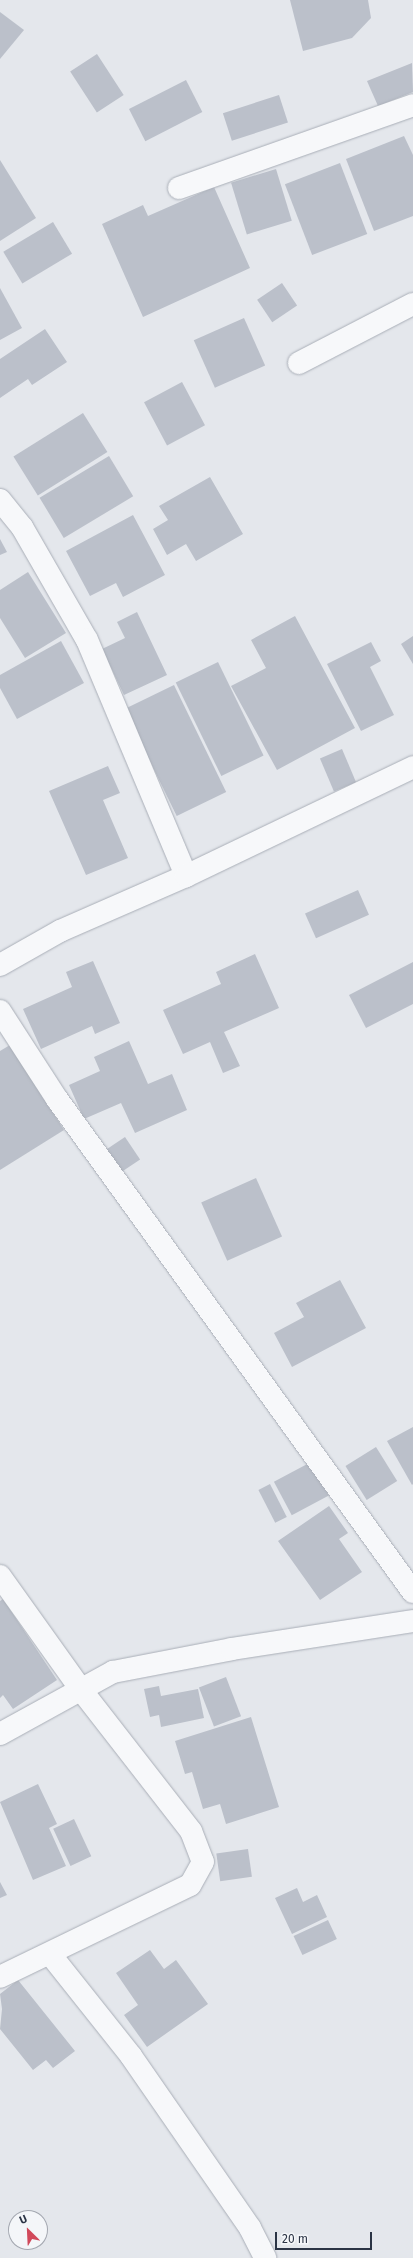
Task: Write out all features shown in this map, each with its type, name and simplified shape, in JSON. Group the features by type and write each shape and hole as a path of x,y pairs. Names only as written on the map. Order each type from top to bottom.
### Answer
{"street":[{"path":"179,188 413,105"},
{"path":"299,363 413,304"},
{"path":"0,500 22,527 87,640 186,876"},
{"path":"0,965 60,931 186,876 413,767"},
{"path":"0,1011 61,1106 413,1592"},
{"path":"0,1576 82,1691 191,1831 203,1862 190,1885 0,1977"},
{"path":"0,1734 82,1691 113,1672 232,1649 413,1621"},
{"path":"50,1954 131,2056 250,2228 265,2258"}],"building":[{"path":"290,0 368,0 371,18 352,38 303,51"},
{"path":"0,12 24,30 0,59"},
{"path":"97,54 124,95 97,113 70,71"},
{"path":"412,63 413,92 378,106 367,81"},
{"path":"186,80 202,112 145,141 129,109"},
{"path":"279,95 288,123 232,141 223,113"},
{"path":"404,136 413,155 413,216 374,231 346,159"},
{"path":"0,160 36,218 0,241"},
{"path":"340,163 367,234 312,255 285,184"},
{"path":"276,169 292,221 247,234 231,183"},
{"path":"214,187 250,268 143,317 102,224 143,205 148,216"},
{"path":"53,222 72,254 22,284 3,252"},
{"path":"282,283 297,305 272,322 257,300"},
{"path":"0,288 22,328 0,340"},
{"path":"244,318 265,366 215,388 194,340"},
{"path":"45,329 67,362 32,385 28,379 0,398 0,359"},
{"path":"182,382 205,425 167,445 144,402"},
{"path":"83,413 107,452 38,495 13,456"},
{"path":"109,456 133,496 64,538 40,498"},
{"path":"210,477 243,534 196,561 186,544 167,555 153,529 168,520 159,506"},
{"path":"133,515 165,575 123,597 116,583 90,596 66,551"},
{"path":"0,539 7,552 0,555"},
{"path":"28,572 66,633 25,658 0,618 0,590"},
{"path":"137,612 167,675 124,695 102,649 125,638 117,622"},
{"path":"295,616 355,728 277,770 231,686 266,668 251,640"},
{"path":"413,636 413,664 401,644"},
{"path":"61,641 84,683 17,719 0,688 0,675"},
{"path":"371,642 381,661 370,667 394,715 361,731 327,664"},
{"path":"218,662 264,755 221,776 176,683"},
{"path":"174,685 226,792 177,816 125,709"},
{"path":"342,749 356,782 334,792 320,758"},
{"path":"108,766 120,793 103,800 128,858 86,875 49,791"},
{"path":"358,890 369,915 316,938 305,914"},
{"path":"255,954 279,1008 224,1032 240,1066 223,1073 210,1042 183,1054 163,1010 221,984 216,972"},
{"path":"93,961 120,1023 95,1034 92,1026 41,1049 23,1009 72,987 66,972"},
{"path":"413,962 413,1004 366,1028 349,995"},
{"path":"129,1041 148,1084 172,1074 187,1110 135,1133 121,1103 84,1119 69,1085 100,1071 94,1057"},
{"path":"10,1045 64,1130 0,1170 0,1051"},
{"path":"125,1137 140,1159 121,1172 106,1150"},
{"path":"256,1178 282,1236 227,1261 201,1202"},
{"path":"340,1280 366,1328 292,1367 274,1333 304,1317 296,1303"},
{"path":"413,1427 413,1484 412,1485 387,1441"},
{"path":"376,1447 397,1481 367,1500 345,1466"},
{"path":"311,1462 329,1496 292,1515 274,1482"},
{"path":"270,1484 287,1517 275,1523 258,1490"},
{"path":"329,1506 348,1533 339,1539 362,1572 320,1600 278,1541"},
{"path":"3,1599 57,1680 13,1709 3,1695 0,1698 0,1601"},
{"path":"226,1677 241,1716 214,1727 199,1687"},
{"path":"159,1686 161,1696 198,1689 204,1718 161,1727 159,1715 150,1717 144,1689"},
{"path":"251,1717 279,1807 226,1824 220,1804 203,1809 192,1772 185,1774 175,1741"},
{"path":"38,1784 57,1824 49,1828 66,1866 33,1880 0,1802"},
{"path":"74,1819 91,1856 70,1866 53,1829"},
{"path":"248,1849 252,1877 220,1881 216,1853"},
{"path":"0,1882 7,1895 0,1898"},
{"path":"297,1888 303,1902 317,1895 327,1917 292,1934 275,1898"},
{"path":"328,1920 337,1939 302,1955 294,1936"},
{"path":"150,1950 164,1969 176,1960 208,2004 147,2047 124,2015 138,2005 116,1973"},
{"path":"18,1980 75,2051 53,2068 46,2060 33,2070 0,2029 2,2009 0,1994"}]}
